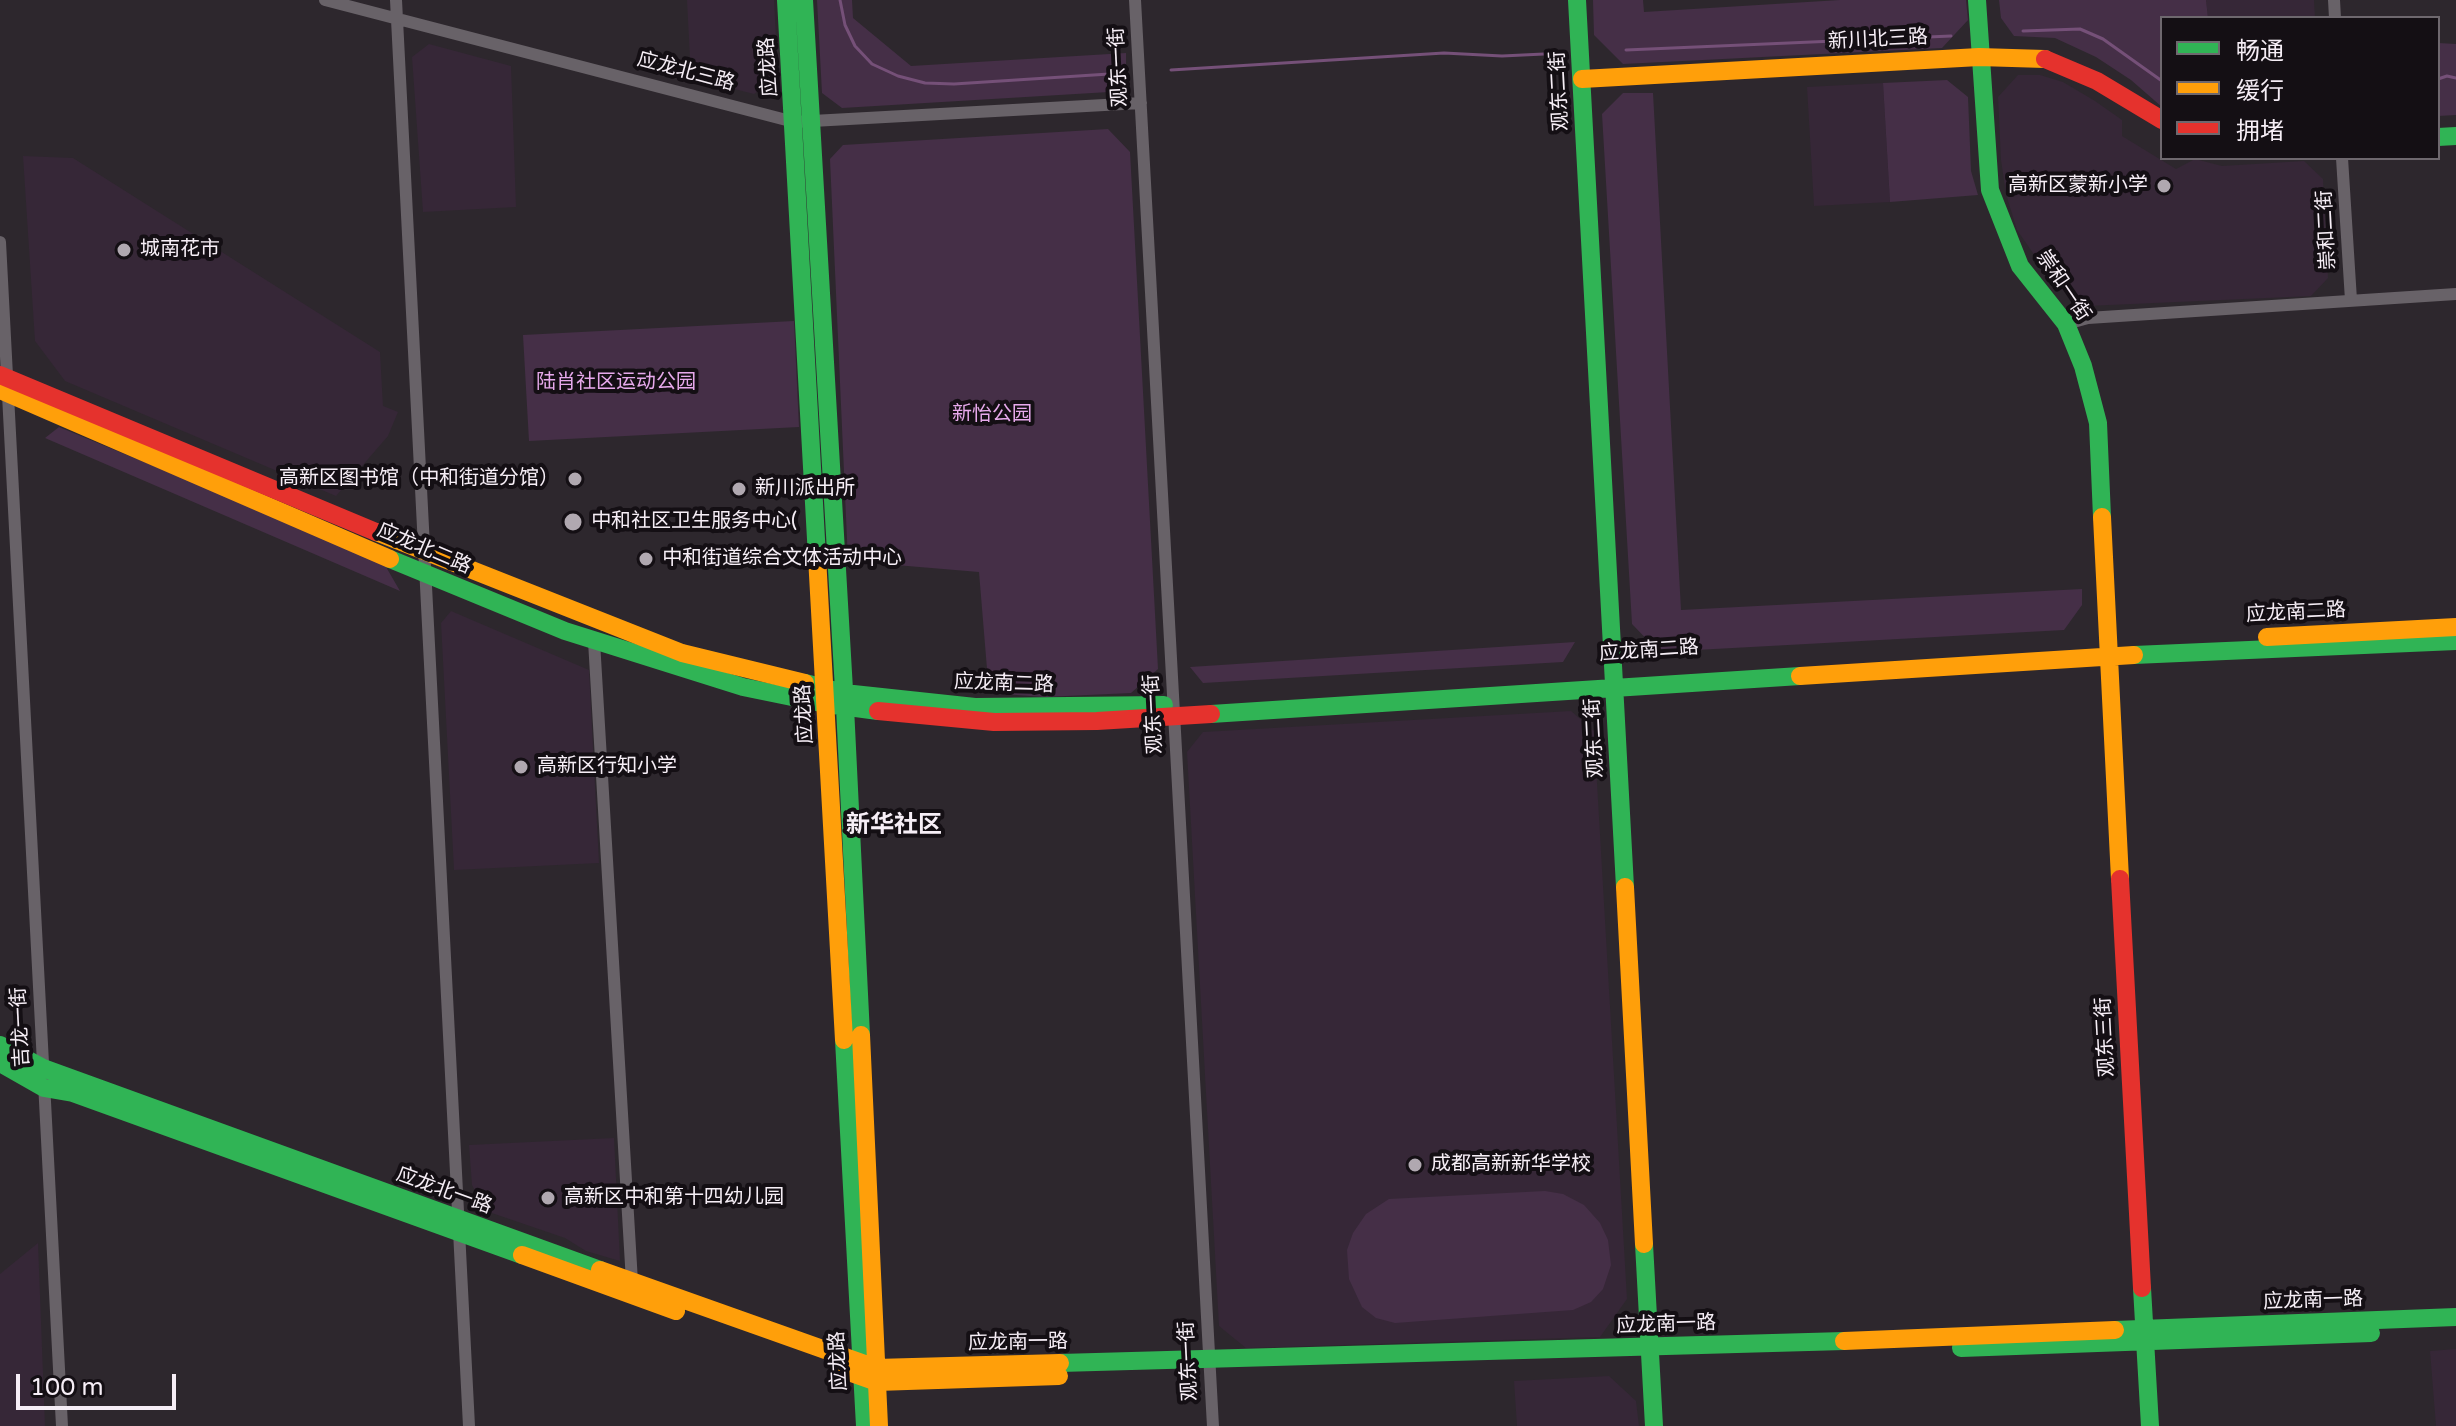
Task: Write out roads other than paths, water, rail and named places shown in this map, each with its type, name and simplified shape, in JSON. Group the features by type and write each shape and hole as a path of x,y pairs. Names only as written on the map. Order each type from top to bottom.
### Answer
{"street":[{"name":"应龙北三路","path":"325,0 803,122 1141,103"},
{"path":"396,0 469,1426"},
{"name":"应龙路","path":"786,0 803,122 845,700 869,1373 865,1426"},
{"name":"应龙路","path":"804,0 803,122 826,696 869,1373 879,1426"},
{"name":"观东一街","path":"1135,0 1213,1426"},
{"name":"观东二街","path":"1577,0 1654,1426"},
{"name":"崇和一街","path":"1977,0 1990,190 2020,266 2066,324 2083,366 2098,423 2108,650"},
{"name":"新川北三路","path":"1582,79 1979,57 2046,59 2097,81 2160,119"},
{"name":"崇和二街","path":"2342,160 2351,300"},
{"name":"吉龙一街","path":"0,242 4,384 62,1426"},
{"path":"2066,324 2088,318 2456,294"},
{"name":"应龙北二路","path":"4,384 682,653 845,700"},
{"name":"应龙北二路","path":"4,384 424,574 594,641 743,687 826,696"},
{"name":"应龙南二路","path":"845,700 994,722 2456,627"},
{"path":"594,641 632,1282"},
{"name":"应龙南二路","path":"2108,650 2456,641"},
{"name":"观东三街","path":"2108,650 2150,1426"},
{"name":"应龙北一路","path":"0,1045 43,1068 459,1228 632,1282 869,1373"},
{"name":"应龙北一路","path":"0,1063 44,1088 73,1093 869,1373"},
{"name":"应龙南一路","path":"2145,1336 2456,1317"},
{"name":"应龙南一路","path":"869,1373 1210,1366 2456,1329"}],"waterway":[{"path":"840,0 845,25 855,46 872,64 898,76 925,83 954,84 1109,74"},
{"path":"2023,31 2080,29 2103,39 2160,80"},
{"path":"1626,50 1951,36"},
{"path":"1171,70 1444,53 1502,56 1544,54"},
{"path":"2440,78 2456,78"}],"place":[{"name":"高新区蒙新小学","path":"2164,186"},
{"name":"城南花市","path":"124,250"},
{"name":"高新区图书馆（中和街道分馆）","path":"575,479"},
{"name":"新川派出所","path":"739,489"},
{"name":"中和社区卫生服务中心(","path":"573,522"},
{"name":"中和街道综合文体活动中心","path":"646,559"},
{"name":"高新区行知小学","path":"521,767"},
{"name":"成都高新新华学校","path":"1415,1165"},
{"name":"高新区中和第十四幼儿园","path":"548,1198"}],"district":[{"name":"新华社区","path":"894,826"}],"park label":[{"name":"陆肖社区运动公园","path":"616,383"},
{"name":"新怡公园","path":"992,415"}]}
